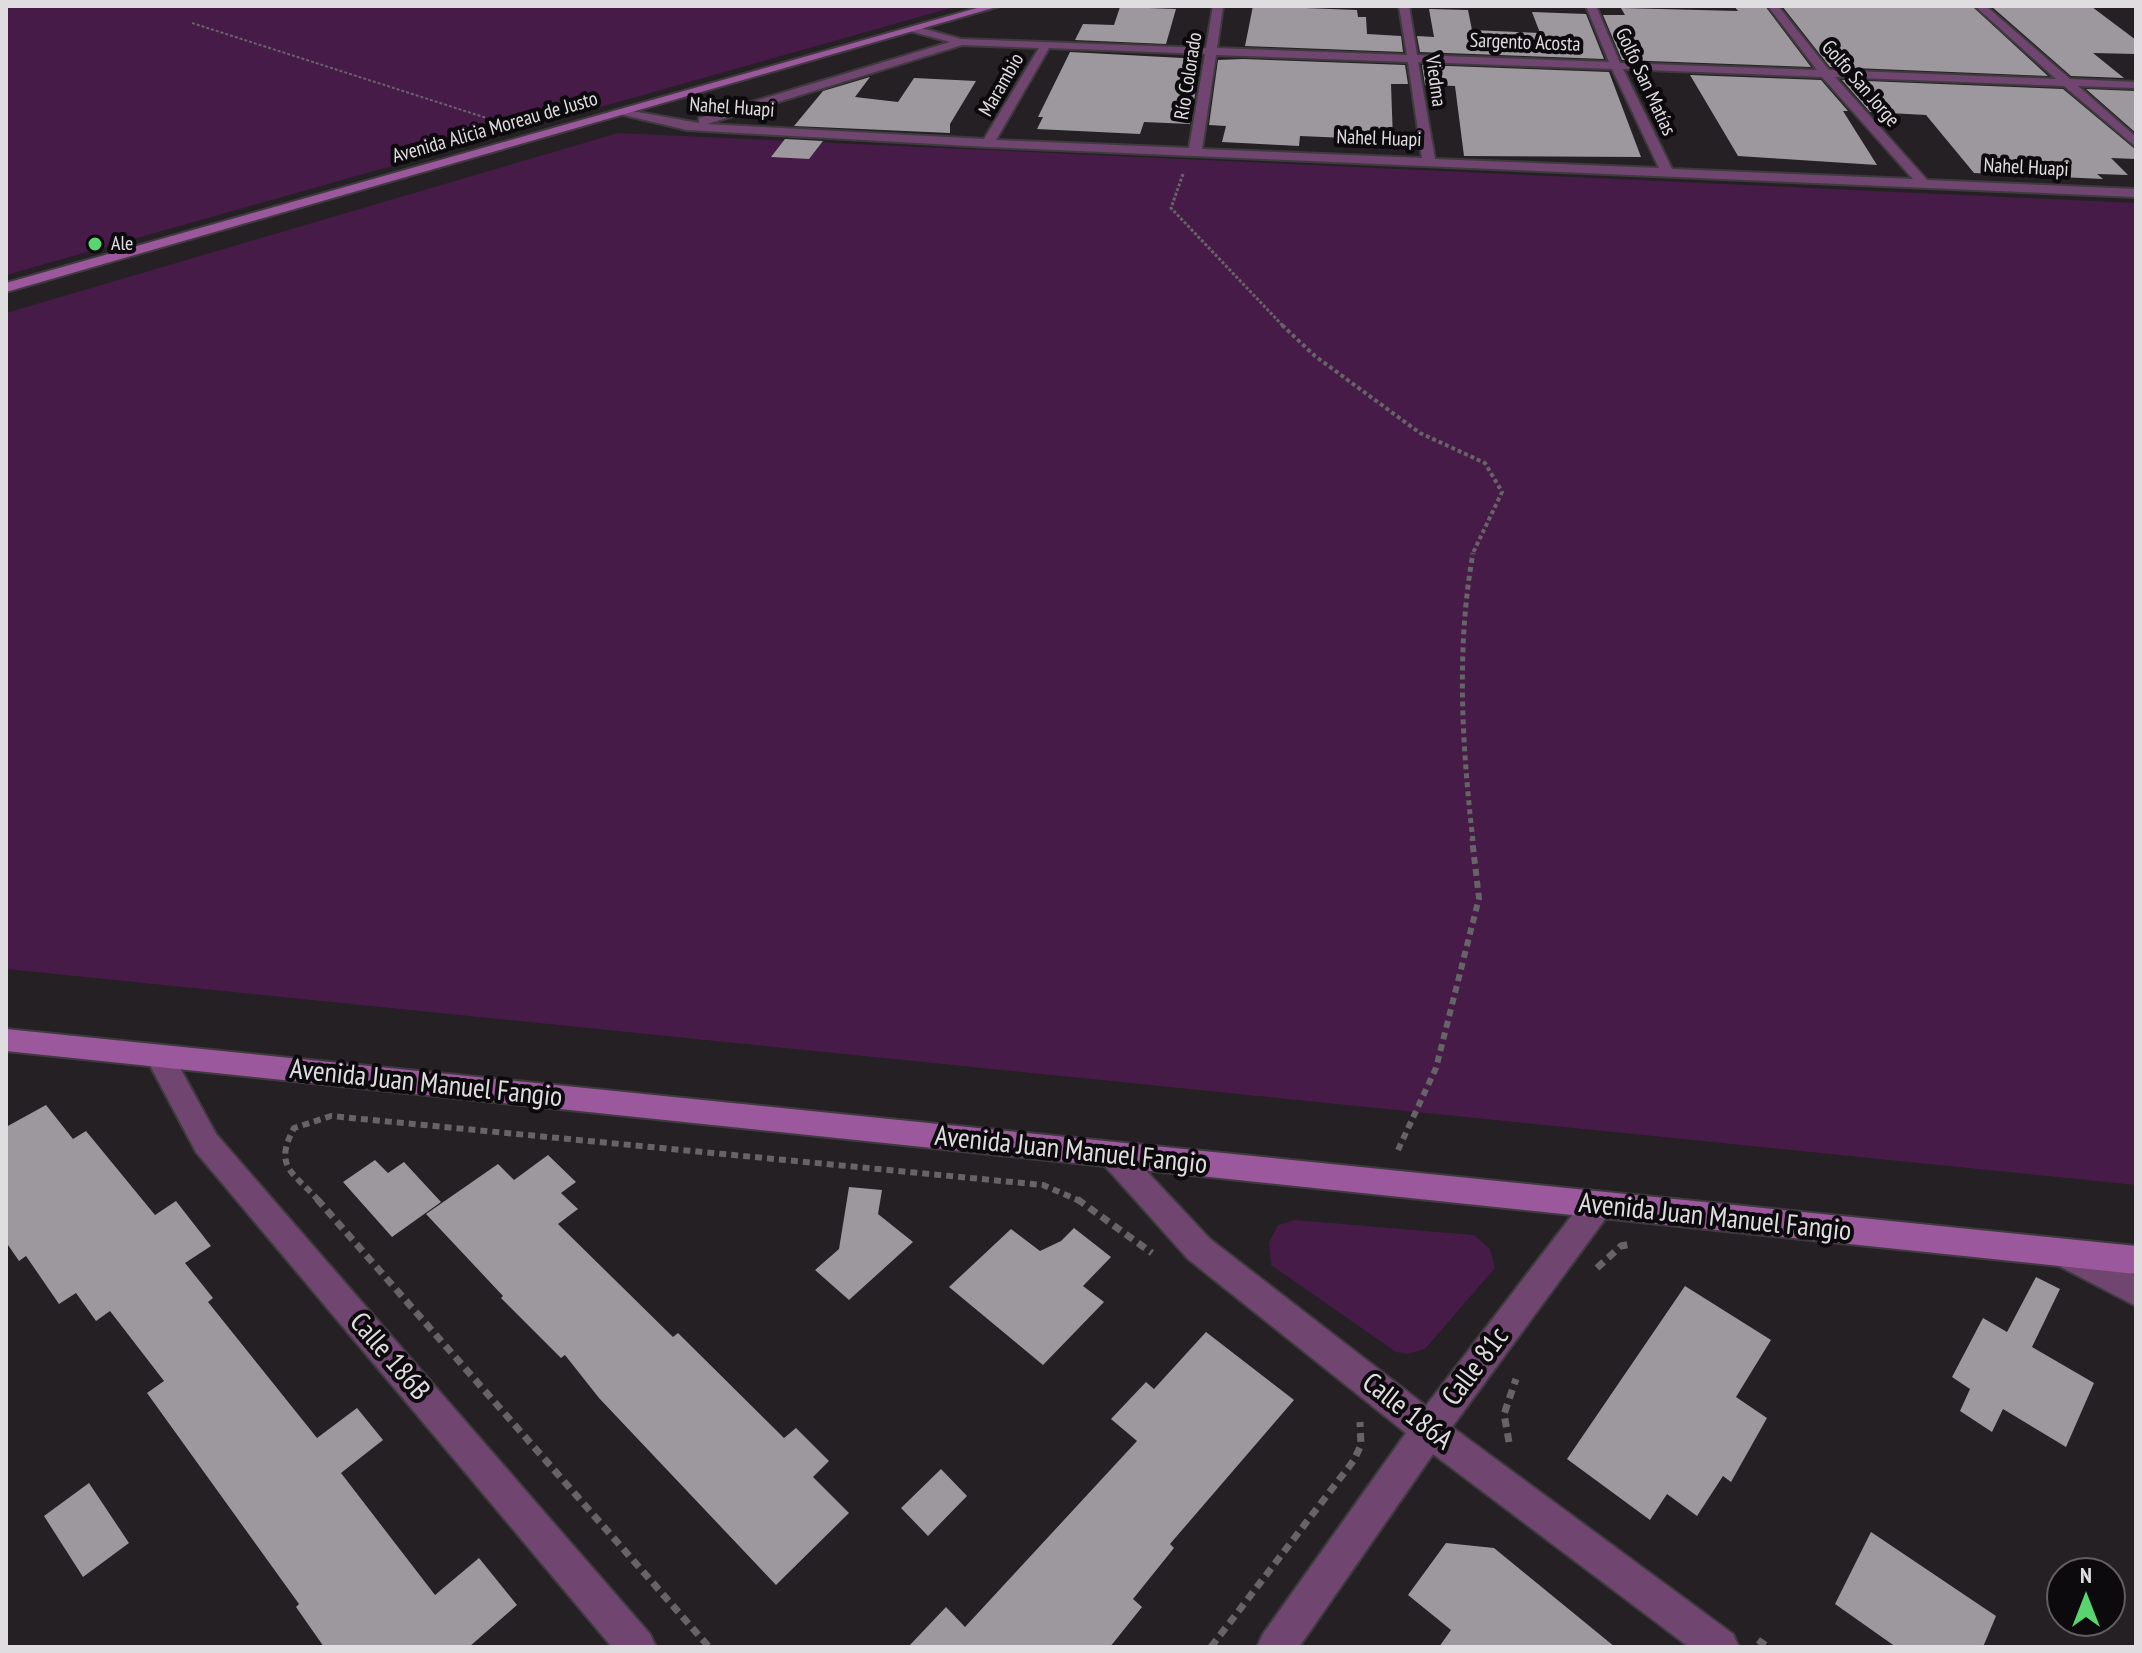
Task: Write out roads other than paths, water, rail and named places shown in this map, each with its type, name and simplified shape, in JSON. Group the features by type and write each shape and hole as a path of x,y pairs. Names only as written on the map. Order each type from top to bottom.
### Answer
{"main road":[{"name":"Avenida Alicia Moreau de Justo","path":"6,288 995,6"},
{"name":"Avenida Juan Manuel Fangio","path":"6,1040 2136,1260"}],"street":[{"name":"Río Colorado","path":"1195,152 1218,6"},
{"name":"Viedma","path":"1404,6 1429,161"},
{"name":"Golfo San Matías","path":"1591,6 1615,65 1668,173"},
{"name":"Golfo San Jorge","path":"1773,6 1825,73 1923,183"},
{"path":"1980,6 2136,143"},
{"name":"Sargento Acosta","path":"914,29 961,42 2136,85"},
{"path":"687,126 961,42"},
{"name":"Marambio","path":"988,143 1046,45"},
{"name":"Nahel Huapi","path":"621,113 687,126 988,143 2136,193"},
{"name":"Calle 186B","path":"159,1056 206,1143 637,1647"},
{"name":"Calle 186A","path":"1113,1155 1199,1249 1429,1430 1720,1647"},
{"name":"Calle 81c","path":"1276,1647 1429,1430 1597,1206"},
{"path":"2062,1252 2136,1292"}],"place":[{"name":"Ale","path":"95,244"}]}
